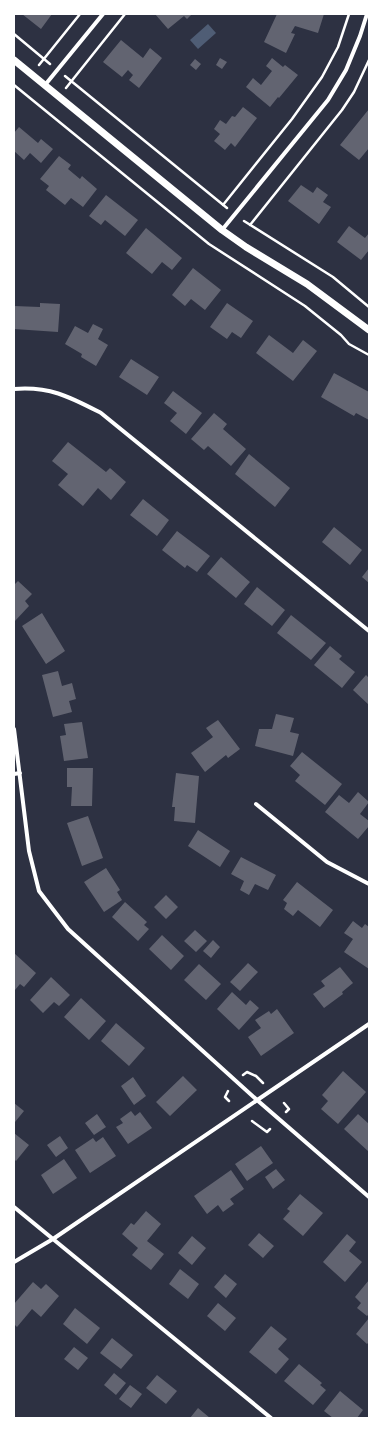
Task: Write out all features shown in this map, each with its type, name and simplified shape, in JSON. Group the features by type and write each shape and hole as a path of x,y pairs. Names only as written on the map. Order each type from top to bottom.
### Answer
{"street":[{"path":"45,85 103,14"},
{"path":"222,230 328,100 346,70 367,14"},
{"path":"14,60 222,230 246,247 307,284 369,330"},
{"path":"14,389 28,388 65,394 101,413 369,631"},
{"path":"14,730 29,851 39,890 68,929 257,1100 369,1197"},
{"path":"14,774 20,773"},
{"path":"256,804 327,862 369,884"},
{"path":"14,1262 53,1239 369,1024"},
{"path":"14,1207 272,1418"}],"path":[{"path":"39,65 80,14"},
{"path":"66,88 125,14"},
{"path":"222,205 292,118 322,77 338,47 349,14"},
{"path":"14,34 50,64"},
{"path":"250,225 342,110 354,92 369,60"},
{"path":"66,76 227,208"},
{"path":"14,85 209,244 305,306 341,335 349,344 369,355"},
{"path":"244,221 333,277 369,307"},
{"path":"243,1075 247,1072 256,1076 263,1084"},
{"path":"228,1091 225,1097 230,1102"},
{"path":"284,1103 290,1109 286,1112"},
{"path":"252,1121 267,1132 270,1129"}],"water":[{"path":"208,24 216,33 198,49 190,40"}],"building":[{"path":"22,14 52,14 41,29"},
{"path":"155,14 192,14 187,19 184,16 168,29"},
{"path":"277,14 324,14 318,33 295,26 291,33 295,34 286,53 264,42"},
{"path":"121,40 143,58 150,48 162,58 139,88 129,80 133,75 128,70 122,77 103,62"},
{"path":"220,58 227,62 222,69 216,65"},
{"path":"272,58 283,67 285,65 298,75 270,107 246,87 253,78 261,85 272,71 266,66"},
{"path":"195,59 201,64 196,70 190,65"},
{"path":"243,107 257,118 235,147 231,143 225,150 214,141 220,134 214,129 220,120 226,124 232,116 235,117"},
{"path":"369,109 369,148 359,160 340,145"},
{"path":"19,127 38,143 41,139 53,149 41,163 30,153 24,160 14,151 14,133"},
{"path":"59,156 71,165 68,169 80,179 82,176 97,189 83,207 71,198 65,205 46,190 49,186 40,179"},
{"path":"301,185 313,193 317,187 328,195 323,202 331,207 319,224 288,201"},
{"path":"106,195 138,220 125,236 105,220 101,225 89,216"},
{"path":"349,226 365,238 369,233 369,250 361,260 337,242"},
{"path":"146,228 182,258 172,270 162,262 152,274 126,253"},
{"path":"193,268 221,290 205,310 191,299 185,306 172,295"},
{"path":"40,303 60,304 58,332 14,329 14,306 40,307"},
{"path":"227,303 253,321 241,338 232,332 227,339 210,327"},
{"path":"93,324 103,329 98,339 108,345 96,366 81,357 82,354 65,344 75,326 88,333"},
{"path":"269,335 293,353 303,340 317,351 293,381 256,353"},
{"path":"131,359 159,377 147,395 119,377"},
{"path":"334,373 369,392 369,420 356,413 354,416 321,397"},
{"path":"173,391 202,413 186,434 170,421 177,413 164,403"},
{"path":"214,413 227,424 223,429 246,449 231,466 208,446 204,450 191,439"},
{"path":"68,442 106,472 110,468 126,482 111,500 98,488 83,506 58,485 68,474 52,461"},
{"path":"249,454 290,488 275,507 235,474"},
{"path":"143,499 169,520 157,536 130,515"},
{"path":"334,527 362,550 350,565 322,542"},
{"path":"177,531 210,556 197,572 187,565 185,568 162,550"},
{"path":"221,557 250,582 236,598 207,574"},
{"path":"369,568 369,583 362,577"},
{"path":"18,581 32,594 25,601 29,606 14,622 14,585"},
{"path":"257,587 285,610 272,626 244,604"},
{"path":"42,613 65,651 46,664 22,626"},
{"path":"291,615 326,643 311,660 277,633"},
{"path":"330,646 342,656 339,659 355,672 342,688 314,665"},
{"path":"58,671 62,686 72,683 76,699 69,701 72,712 53,717 42,675"},
{"path":"366,675 369,678 369,705 353,690"},
{"path":"276,714 294,718 290,732 299,734 293,756 255,746 259,729 272,729"},
{"path":"218,720 240,749 228,758 226,755 205,772 191,753 213,737 206,728"},
{"path":"82,722 88,758 64,761 60,736 66,735 64,724"},
{"path":"302,752 342,784 325,805 295,781 300,775 290,766"},
{"path":"67,768 93,768 92,806 71,806 72,787 67,787"},
{"path":"176,773 199,776 195,823 174,821 175,807 172,807"},
{"path":"358,792 369,802 360,814 369,821 369,826 358,839 325,812 339,795 349,803"},
{"path":"88,816 103,858 82,866 67,823"},
{"path":"198,830 230,851 220,867 188,846"},
{"path":"241,857 276,875 268,890 255,884 249,895 240,890 244,881 231,874"},
{"path":"106,868 120,890 117,892 122,900 104,912 84,882"},
{"path":"297,882 333,910 320,927 298,910 293,916 284,909 287,903 283,900"},
{"path":"166,895 178,907 166,919 154,907"},
{"path":"125,902 147,922 144,925 149,929 138,941 112,917"},
{"path":"353,921 362,928 365,924 369,927 369,969 344,952 353,939 344,933"},
{"path":"195,930 207,941 196,952 184,941"},
{"path":"162,935 184,956 171,970 149,949"},
{"path":"213,940 220,947 211,958 203,951"},
{"path":"14,953 36,973 24,987 20,984 15,990"},
{"path":"248,963 258,972 240,991 230,982"},
{"path":"199,964 221,984 206,1000 184,980"},
{"path":"340,967 353,983 342,992 343,994 324,1008 313,994 325,986 321,981"},
{"path":"51,977 70,995 59,1006 54,1002 43,1013 30,1000"},
{"path":"232,992 246,1005 250,1000 259,1008 239,1030 217,1009"},
{"path":"81,998 106,1021 89,1040 64,1017"},
{"path":"277,1009 294,1033 261,1056 248,1037 261,1028 255,1020 269,1011 271,1014"},
{"path":"116,1023 145,1048 129,1066 101,1041"},
{"path":"343,1071 366,1092 338,1124 321,1109 328,1101 322,1095"},
{"path":"183,1076 197,1090 170,1116 156,1102"},
{"path":"133,1077 146,1096 134,1105 121,1086"},
{"path":"14,1103 24,1111 15,1122 14,1121"},
{"path":"131,1111 135,1116 140,1112 152,1128 128,1144 116,1127 123,1123 120,1119"},
{"path":"97,1114 106,1127 94,1135 85,1123"},
{"path":"358,1114 369,1124 369,1152 344,1129"},
{"path":"14,1133 29,1145 16,1161 14,1159"},
{"path":"60,1136 68,1148 56,1157 47,1145"},
{"path":"103,1137 116,1156 90,1173 75,1150 93,1138 96,1142"},
{"path":"261,1146 273,1163 247,1181 235,1164"},
{"path":"64,1159 77,1178 53,1194 41,1175"},
{"path":"276,1169 285,1180 273,1189 265,1177"},
{"path":"231,1170 244,1189 230,1199 234,1204 223,1212 218,1205 207,1214 194,1196"},
{"path":"300,1194 323,1213 303,1236 283,1219 290,1211 287,1209"},
{"path":"146,1211 161,1224 147,1241 164,1254 151,1270 132,1255 138,1248 122,1234 131,1223 134,1225"},
{"path":"259,1233 274,1246 263,1258 248,1245"},
{"path":"347,1234 356,1242 349,1251 362,1262 345,1282 323,1262"},
{"path":"192,1236 206,1248 192,1265 178,1253"},
{"path":"180,1269 199,1284 188,1299 169,1284"},
{"path":"225,1274 237,1284 226,1298 214,1287"},
{"path":"369,1280 369,1314 367,1316 357,1308 361,1303 355,1297"},
{"path":"33,1282 41,1289 46,1284 59,1296 41,1317 32,1309 17,1327 14,1324 14,1304"},
{"path":"218,1303 236,1318 225,1331 207,1316"},
{"path":"75,1308 100,1328 87,1344 63,1324"},
{"path":"369,1318 369,1342 367,1344 356,1334"},
{"path":"271,1326 287,1339 278,1349 289,1359 276,1374 249,1352"},
{"path":"112,1338 133,1355 121,1369 100,1353"},
{"path":"74,1347 88,1358 78,1370 64,1359"},
{"path":"299,1364 322,1383 320,1385 326,1390 313,1405 284,1381"},
{"path":"114,1373 126,1383 116,1395 104,1385"},
{"path":"157,1375 177,1391 166,1404 146,1388"},
{"path":"130,1385 142,1394 131,1408 119,1399"},
{"path":"340,1391 363,1410 357,1418 333,1418 324,1411"},
{"path":"198,1408 210,1418 190,1418"}]}
